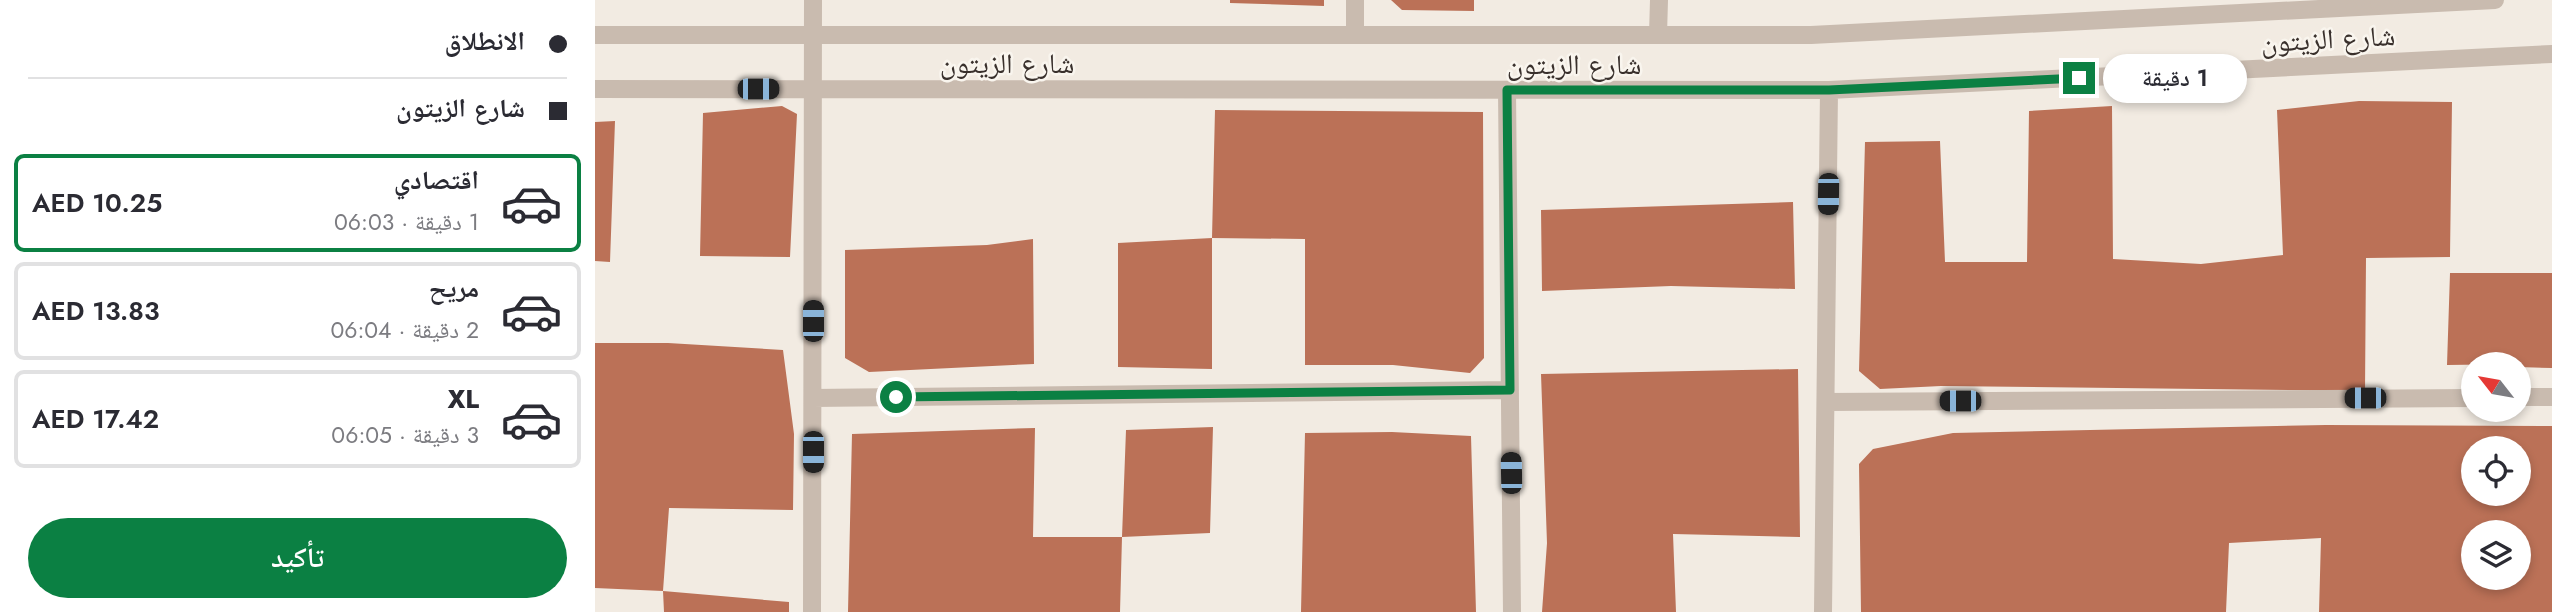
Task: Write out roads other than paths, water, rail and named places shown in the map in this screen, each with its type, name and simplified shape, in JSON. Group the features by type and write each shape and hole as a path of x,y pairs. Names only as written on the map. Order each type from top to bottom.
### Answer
{"street":[{"path":"812,612 813,0"},
{"path":"1355,0 1355,35"},
{"path":"1658,35 1659,0"},
{"name":"شارع الزيتون","path":"595,35 1811,35 2495,0"},
{"name":"شارع الزيتون","path":"595,89 1829,90 2552,54"},
{"path":"1507,90 1512,612"},
{"path":"1823,612 1829,90"},
{"path":"813,398 1510,390"},
{"path":"2531,397 2552,397"},
{"path":"1826,402 2461,398"}]}
